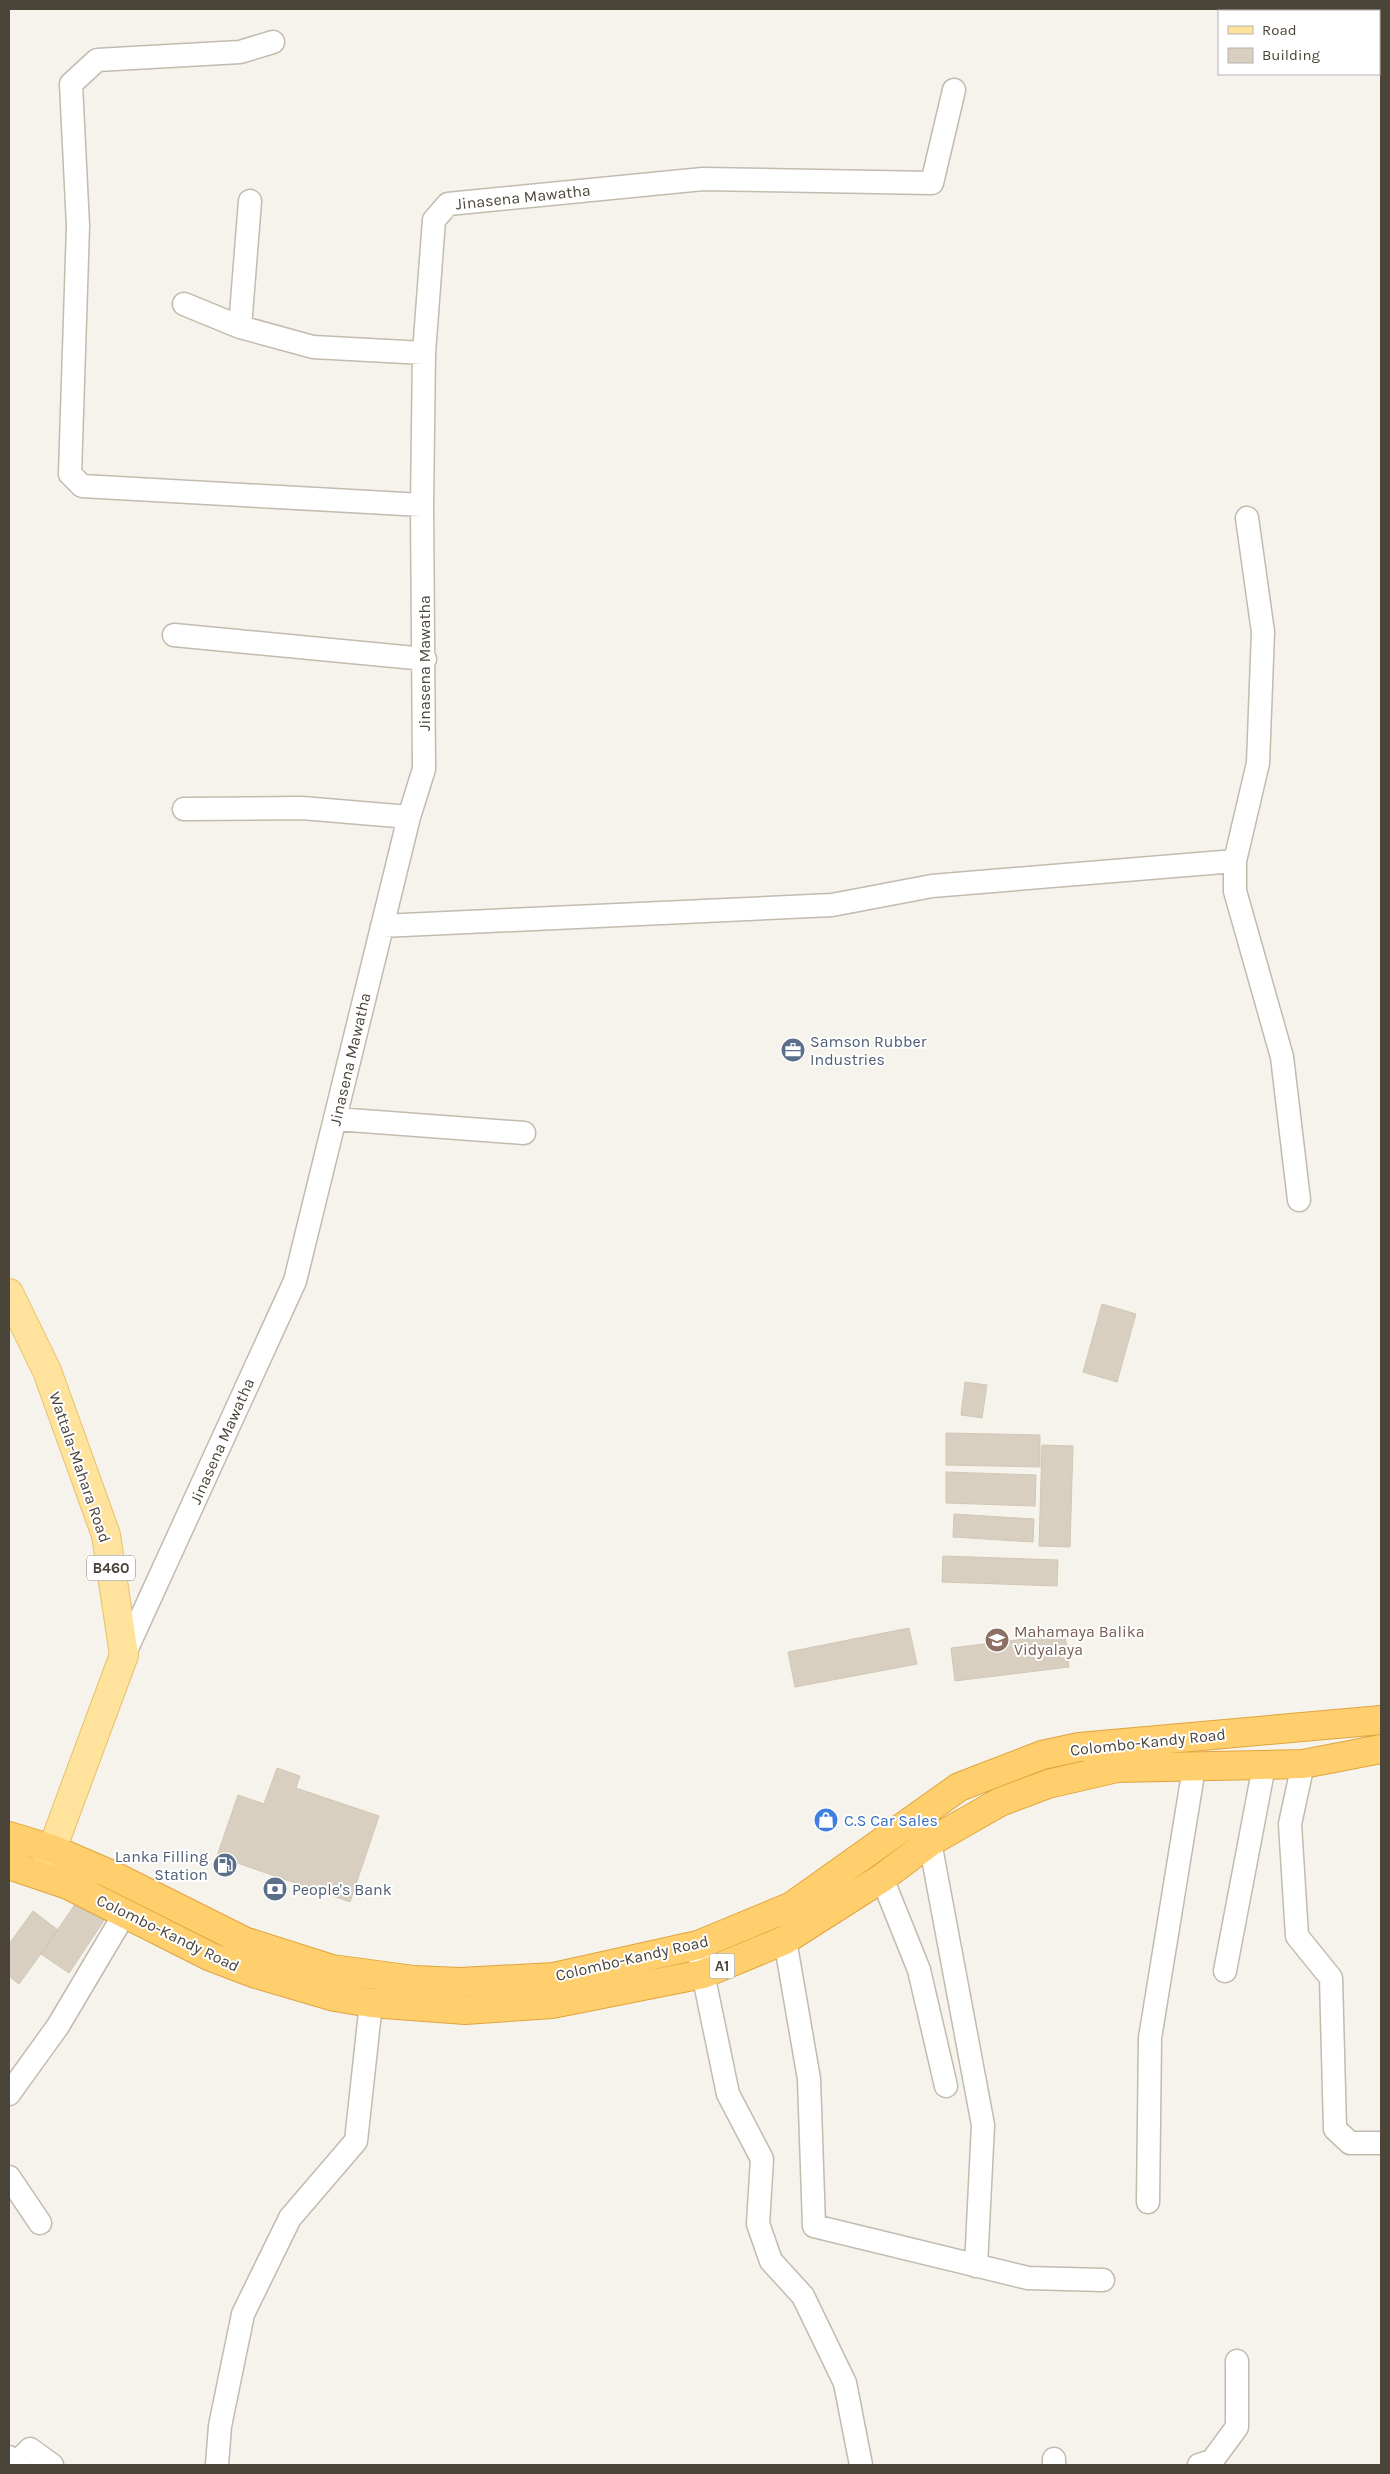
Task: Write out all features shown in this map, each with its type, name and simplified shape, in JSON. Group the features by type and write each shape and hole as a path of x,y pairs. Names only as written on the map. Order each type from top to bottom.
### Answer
{"highway":[{"name":"Colombo-Kandy Road","path":"9,1836 52,1849 110,1874 244,1941 332,1969 372,1976 460,1982 554,1977 698,1945 792,1906 959,1787 1042,1755 1079,1747 1381,1720"},
{"name":"Colombo-Kandy Road","path":"9,1865 42,1875 125,1913 211,1957 253,1973 335,1997 371,2003 465,2010 552,2004 703,1974 785,1940 882,1878 930,1842 1000,1802 1048,1784 1117,1768 1194,1768 1303,1764 1381,1749"}],"main road":[{"name":"Wattala-Mahara Road","path":"9,1293 47,1371 106,1535 124,1655 42,1875"}],"street":[{"path":"273,42 240,52 98,60 71,84 78,226 70,474 82,486 422,505"},
{"name":"Jinasena Mawatha","path":"124,1655 295,1281 382,926 424,769 425,659 422,505 424,353 434,220 448,204 703,179 932,183 954,90"},
{"path":"240,327 250,201"},
{"path":"184,304 240,327 313,347 424,353"},
{"path":"1247,518 1263,632 1258,762 1235,862 1235,891 1282,1058 1299,1200"},
{"path":"174,635 425,659"},
{"path":"184,809 302,808 410,817"},
{"path":"382,926 832,905 932,886 1235,862"},
{"path":"336,1119 524,1134"},
{"path":"1303,1764 1290,1824 1297,1936 1331,1978 1335,2129 1350,2142 1381,2143"},
{"path":"1224,1971 1264,1766"},
{"path":"1148,2202 1150,2038 1194,1768"},
{"path":"930,1842 983,2125 976,2266"},
{"path":"882,1878 919,1970 946,2086"},
{"path":"9,2094 58,2026 125,1913"},
{"path":"785,1940 809,2079 814,2226 1028,2278 1103,2280"},
{"path":"698,1945 728,2094 762,2159 758,2224 771,2261 803,2296 845,2384 861,2465"},
{"path":"217,2465 220,2426 243,2314 290,2218 356,2141 371,2003"},
{"path":"9,2177 40,2223"},
{"path":"1209,2464 1237,2426 1237,2361"},
{"path":"9,2457 16,2464 30,2449 52,2465"}],"building":[{"path":"1102,1304 1136,1314 1117,1382 1083,1372"},
{"path":"965,1382 987,1385 982,1418 961,1415"},
{"path":"946,1433 1040,1435 1040,1467 946,1465"},
{"path":"1042,1445 1073,1446 1070,1547 1039,1546"},
{"path":"946,1472 1036,1475 1035,1506 946,1503"},
{"path":"954,1514 1034,1519 1033,1542 953,1537"},
{"path":"943,1556 1058,1560 1057,1586 942,1582"},
{"path":"909,1628 917,1664 795,1687 788,1652"},
{"path":"1065,1634 1069,1667 955,1681 951,1648"},
{"path":"277,1768 300,1776 296,1788 379,1816 350,1902 217,1856 238,1795 264,1804"},
{"path":"78,1900 105,1919 69,1973 41,1954"},
{"path":"33,1911 58,1930 19,1984 9,1976 9,1944"}],"place":[{"name":"Samson Rubber Industries","path":"793,1050"},
{"name":"Mahamaya Balika Vidyalaya","path":"997,1640"},
{"name":"C.S Car Sales","path":"826,1820"},
{"name":"Lanka Filling Station","path":"225,1865"},
{"name":"People's Bank","path":"275,1889"}]}
